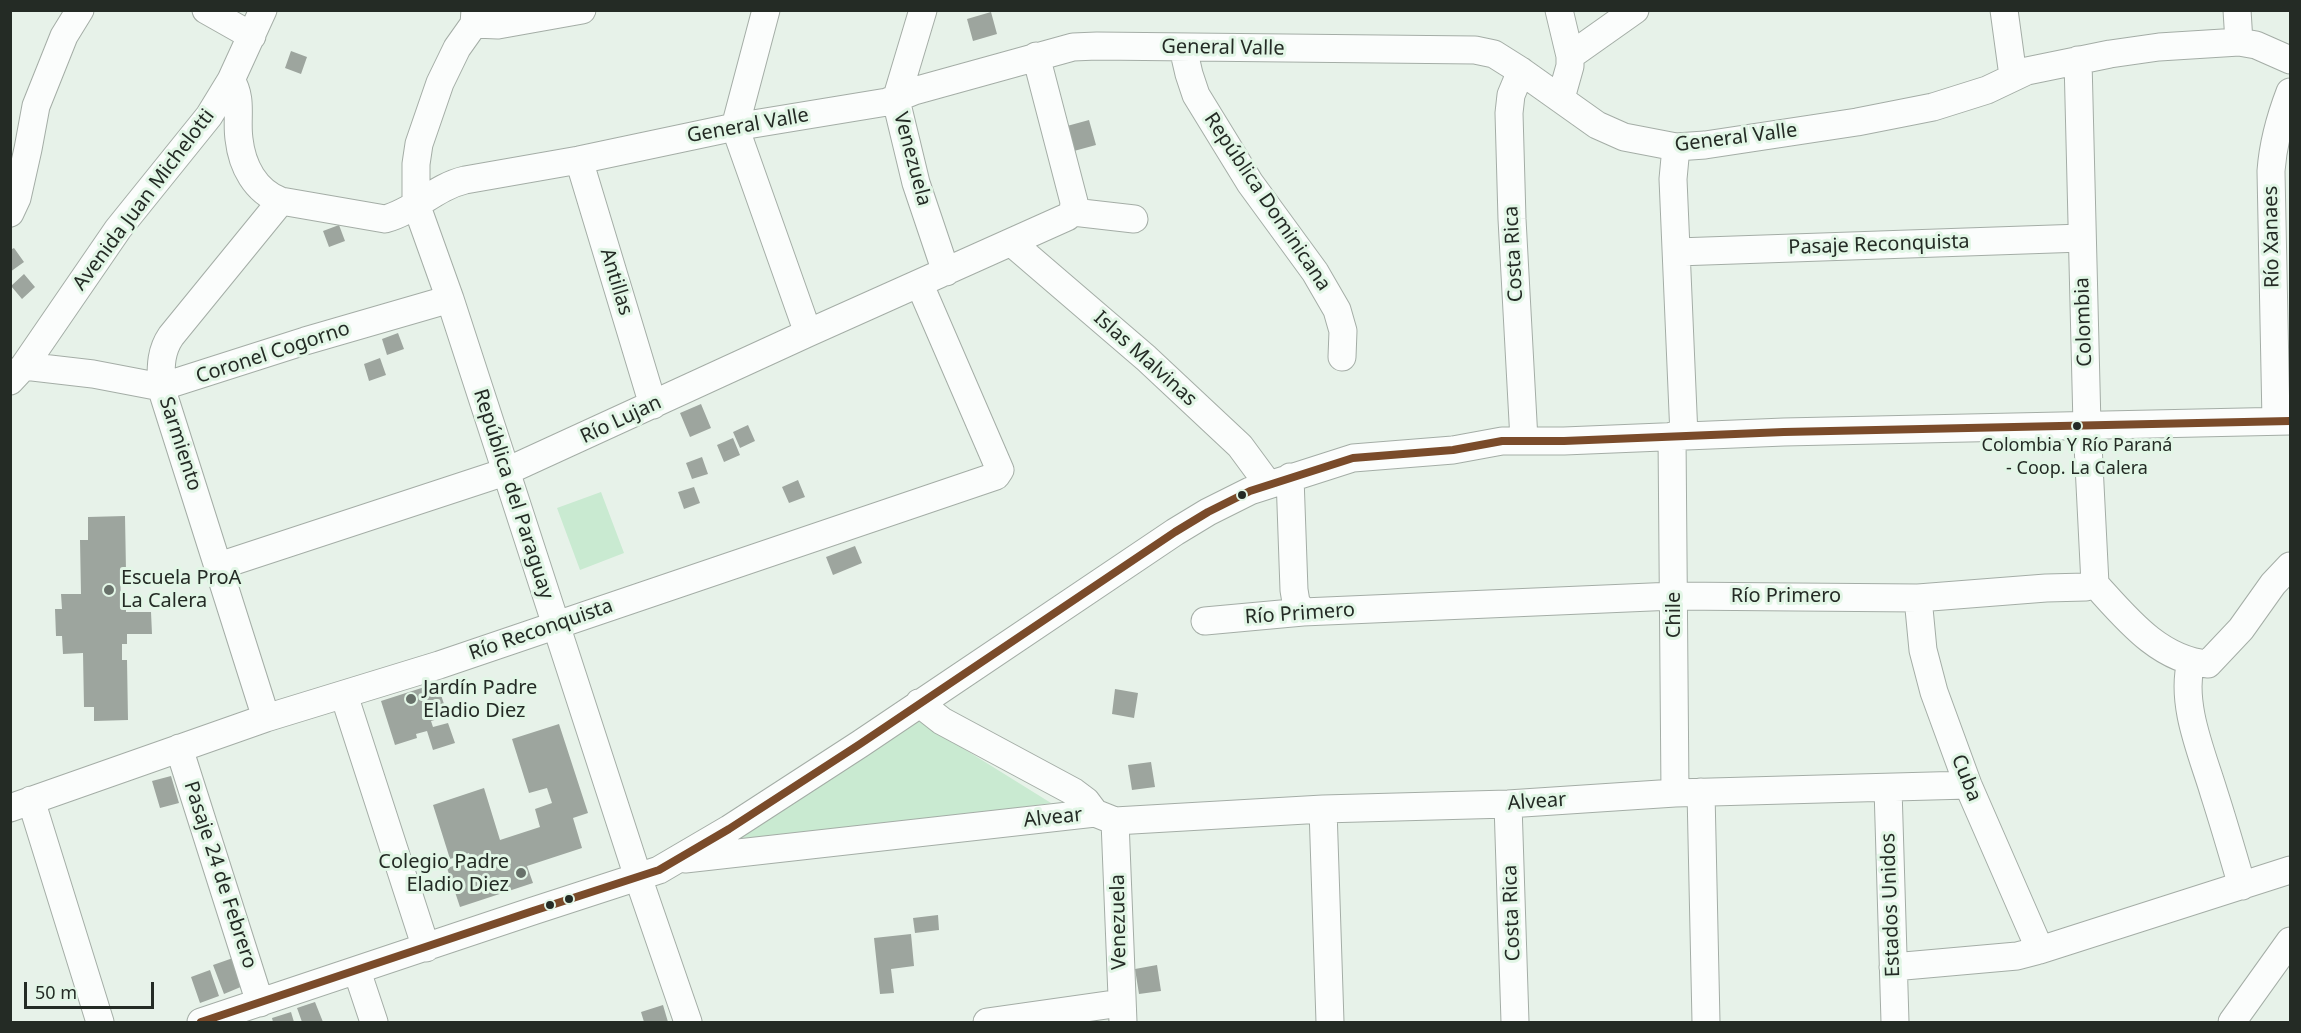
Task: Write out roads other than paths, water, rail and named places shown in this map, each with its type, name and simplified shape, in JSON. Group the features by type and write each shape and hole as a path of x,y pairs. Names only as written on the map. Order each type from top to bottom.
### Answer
{"street":[{"path":"14,206 36,106 64,36 80,10"},
{"path":"206,10 252,36"},
{"name":"Avenida Juan Michelotti","path":"17,374 118,230 209,116 231,80 263,10"},
{"path":"474,17 498,25 582,10"},
{"path":"766,10 735,127 808,333"},
{"name":"Venezuela","path":"924,10 896,100 916,183 946,272"},
{"path":"1559,10 1570,56 1570,66 1561,98"},
{"path":"1570,56 1635,10"},
{"path":"2004,10 2013,76"},
{"path":"2238,10 2240,42"},
{"name":"República del Paraguay","path":"474,17 440,83 418,144 416,204 450,299 555,626 688,1023"},
{"name":"General Valle","path":"231,80 237,90 239,140 246,166 257,186 267,195 281,201 385,219 400,215 450,183 579,160 735,127 896,100 914,91 1073,47 1475,50 1494,54 1597,125 1624,138 1676,147 1705,145 1857,122 1933,107 1986,90 2027,70 2159,47 2240,42 2256,45 2290,60"},
{"name":"República Dominicana","path":"1183,48 1196,95 1250,183 1315,272 1337,310 1343,331 1342,357"},
{"path":"1036,56 1074,202 1070,215 1134,219"},
{"name":"Colombia","path":"2078,60 2087,425 2095,584"},
{"name":"Costa Rica","path":"1521,71 1511,95 1509,113 1512,219 1524,440"},
{"name":"Río Xanaes","path":"2283,421 2271,171 2272,148 2290,92"},
{"name":"Chile","path":"1676,147 1673,179 1677,252 1678,436 1674,596 1706,1023"},
{"name":"Antillas","path":"579,160 653,405"},
{"name":"Sarmiento","path":"266,718 161,387 161,360 164,346 171,336 281,201"},
{"name":"Río Lujan","path":"219,566 505,472 1070,215"},
{"name":"Pasaje Reconquista","path":"1677,252 2082,238"},
{"name":"Islas Malvinas","path":"1012,243 1146,358 1232,439 1256,465 1279,481"},
{"name":"Río Reconquista","path":"21,804 266,718 555,626 996,476 1000,470 920,285"},
{"name":"Coronel Cogorno","path":"17,374 93,374 161,387 305,341 450,299"},
{"path":"678,860 860,744 1208,512 1279,481 1353,458 1453,450 1502,441 1524,440 1564,441 1678,436 2283,421"},
{"path":"1279,481 1296,602 1303,612"},
{"path":"2095,584 2139,632 2191,662 2208,664 2251,616 2290,566"},
{"name":"Río Primero","path":"1205,621 1303,612 1674,596 1918,598 2036,588 2086,587 2095,584"},
{"name":"Cuba","path":"1918,598 1923,650 1934,692 1968,785 2040,950"},
{"path":"2191,662 2187,678 2190,704 2242,886"},
{"path":"344,695 426,948"},
{"path":"919,704 942,721 1074,792 1105,817"},
{"name":"Pasaje 24 de Febrero","path":"179,748 260,1003"},
{"name":"Alvear","path":"201,1023 659,870 678,860 1105,817 1508,804 1688,792 1968,785"},
{"name":"Estados Unidos","path":"1888,788 1895,1023"},
{"path":"21,804 100,1023"},
{"name":"Costa Rica","path":"1508,804 1515,1023"},
{"path":"1323,809 1330,1023"},
{"name":"Venezuela","path":"1105,817 1122,1013"},
{"path":"1893,966 2017,956 2290,870"},
{"path":"2232,1023 2290,941"},
{"path":"357,971 374,1023"},
{"path":"987,1023 1122,1013"}],"place":[{"name":"Colombia Y Río Paraná - Coop. La Calera","path":"2077,426"},
{"name":"Escuela ProA La Calera","path":"109,590"},
{"name":"Jardín Padre Eladio Diez","path":"411,699"},
{"name":"Colegio Padre Eladio Diez","path":"521,873"}]}
